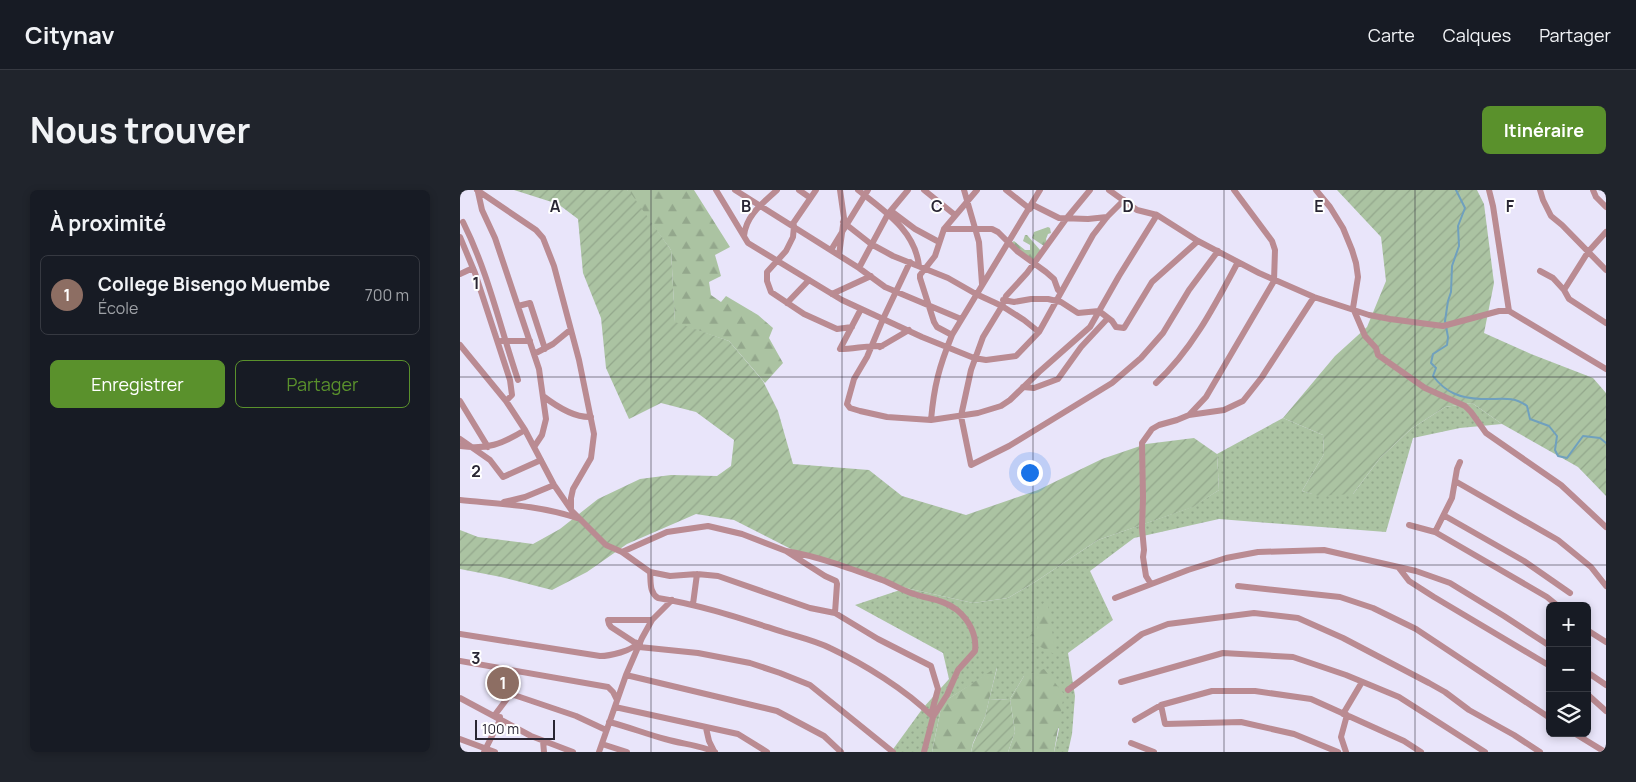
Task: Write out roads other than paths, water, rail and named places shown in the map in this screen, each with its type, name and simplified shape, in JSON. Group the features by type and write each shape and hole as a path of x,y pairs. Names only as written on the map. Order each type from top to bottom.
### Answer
{"street":[{"path":"716,190 748,242 832,294 861,309 947,348 974,358 986,360 1015,356 1039,332 1093,234 1124,200"},
{"path":"734,190 831,250 885,287 961,318"},
{"path":"744,236 746,223 777,190"},
{"path":"799,190 810,197"},
{"path":"816,190 792,226 793,237 790,243 767,272 767,281 771,292 804,314 837,330 852,326"},
{"path":"839,256 844,226 844,208 840,190"},
{"path":"858,190 867,193 889,212 939,242"},
{"path":"859,268 889,212 908,190"},
{"path":"924,190 955,215"},
{"path":"964,190 980,250 982,284"},
{"path":"922,267 936,256 944,229 976,190"},
{"path":"1006,190 1031,207 1042,208 1056,218 1088,219 1107,217"},
{"path":"931,420 934,390 952,335 1040,190"},
{"path":"1090,190 1003,303 986,331 974,358 961,416 971,465 1009,446 1112,383 1141,358 1163,333 1189,290 1218,251"},
{"path":"1189,415 1206,397 1274,280 1275,250 1272,241 1234,190"},
{"path":"1316,190 1330,206 1343,228 1356,263 1358,277 1353,308 1365,336 1376,348 1381,358 1425,388 1465,406 1472,412 1486,433 1561,485 1606,527"},
{"path":"1488,190 1493,206 1509,311"},
{"path":"1540,190 1551,216 1606,270"},
{"path":"1586,190 1606,207"},
{"path":"1593,190 1596,197"},
{"path":"478,191 482,210 495,238 539,369 546,419 542,435 534,447"},
{"path":"478,191 533,228 543,238 554,266 594,434 591,458 573,489 571,498 572,511"},
{"path":"1113,191 1137,210 1158,216 1198,241 1238,262 1314,297 1353,308 1369,315 1446,325 1499,311 1509,311 1606,369"},
{"path":"831,250 844,226 867,193"},
{"path":"889,212 911,239 922,267 920,278 937,327 952,335"},
{"path":"910,262 882,319 867,357 854,379 846,402 848,406 860,411 887,417 931,420 978,413 1001,406 1010,400 1090,327 1119,276 1158,216"},
{"path":"463,222 475,245 486,276 518,380"},
{"path":"844,226 871,244 948,278 976,294 1003,303 1039,332"},
{"path":"944,229 992,229 998,232 1054,279 1058,290 1061,292"},
{"path":"1564,290 1588,252 1606,232"},
{"path":"460,237 473,268 510,380 512,395 506,401"},
{"path":"1003,303 1031,299 1048,299 1063,303 1078,313 1099,312 1116,327 1124,328 1152,282 1198,241"},
{"path":"1156,383 1184,352 1213,308 1238,262"},
{"path":"460,274 473,268"},
{"path":"1540,271 1553,278 1569,299 1606,324"},
{"path":"832,294 871,276"},
{"path":"787,303 809,280"},
{"path":"1151,584 1146,576 1143,557 1142,443 1152,429 1159,425 1170,423 1189,415 1224,410 1243,401 1262,378 1314,297"},
{"path":"518,306 530,303 545,349"},
{"path":"861,309 840,349 872,345 882,346"},
{"path":"1023,387 1034,388 1058,378 1081,347 1108,318"},
{"path":"534,354 559,341 570,330"},
{"path":"867,357 874,350 909,330"},
{"path":"498,340 505,342 530,341"},
{"path":"460,345 506,401 525,430 554,485 572,511 606,545 622,552 650,572 670,576 697,574 718,576 810,608 835,614 878,640 931,666 938,689 924,752"},
{"path":"963,353 971,370"},
{"path":"544,396 566,410 580,416 591,417"},
{"path":"460,401 488,448"},
{"path":"460,446 488,448 507,441 525,430"},
{"path":"460,439 490,460 504,477 541,460"},
{"path":"1435,532 1445,516 1452,498 1460,462"},
{"path":"1455,481 1558,540 1591,567 1606,586"},
{"path":"498,503 525,497 554,485"},
{"path":"460,500 548,510 578,518"},
{"path":"1445,516 1524,560 1570,593"},
{"path":"1410,525 1435,532 1553,602"},
{"path":"622,552 667,532 708,526 742,534 786,551 837,582 835,614"},
{"path":"1115,598 1226,558 1258,552 1324,550 1416,571 1450,583 1546,643"},
{"path":"786,551 799,553 870,576 913,594 945,603 962,616 971,628 975,642 975,651 958,670 952,687 932,716"},
{"path":"1398,568 1409,580 1434,597 1546,664"},
{"path":"650,572 651,591 658,598 693,604 829,647 885,680 917,702 932,716"},
{"path":"693,604 697,574"},
{"path":"1238,586 1340,597 1373,608 1416,629 1546,715"},
{"path":"599,752 639,644 652,620 672,600"},
{"path":"1068,690 1142,634 1168,624 1254,613 1298,618 1343,638 1430,683 1469,710 1540,752"},
{"path":"652,620 608,620 611,627 639,644 698,653 750,664 810,685 893,752"},
{"path":"1591,633 1606,642"},
{"path":"460,634 600,656 609,656 634,648 639,644"},
{"path":"1121,682 1223,653 1293,657 1399,697 1484,752"},
{"path":"460,661 608,687 616,704 706,728 738,734 767,752"},
{"path":"626,675 776,710 824,736 841,752"},
{"path":"1591,675 1606,685"},
{"path":"1346,752 1341,737 1345,714 1362,682"},
{"path":"1135,720 1161,705 1212,691 1255,692 1311,699 1404,741 1421,752"},
{"path":"494,716 509,696 514,694 576,716 606,730"},
{"path":"460,698 543,741 573,752"},
{"path":"1591,698 1606,711"},
{"path":"1161,705 1165,724 1241,722 1294,734 1327,750 1338,752"},
{"path":"485,750 500,720 499,710"},
{"path":"609,722 715,752"},
{"path":"706,728 709,741 715,752"},
{"path":"1581,737 1605,752"},
{"path":"460,738 485,750 496,752"},
{"path":"543,741 544,752"},
{"path":"1131,743 1154,752"},
{"path":"602,744 627,752"}],"waterway":[{"path":"1456,190 1465,208 1458,226 1459,246 1452,266 1451,292 1445,321 1448,337 1447,345 1433,354 1431,363 1436,368 1433,376 1443,387 1460,396 1481,399 1511,399 1527,406 1530,419 1549,426 1557,436 1555,450 1558,456 1567,458 1583,436 1600,438 1606,443"}],"place":[{"name":"College Bisengo Muembe","path":"503,683"}]}
